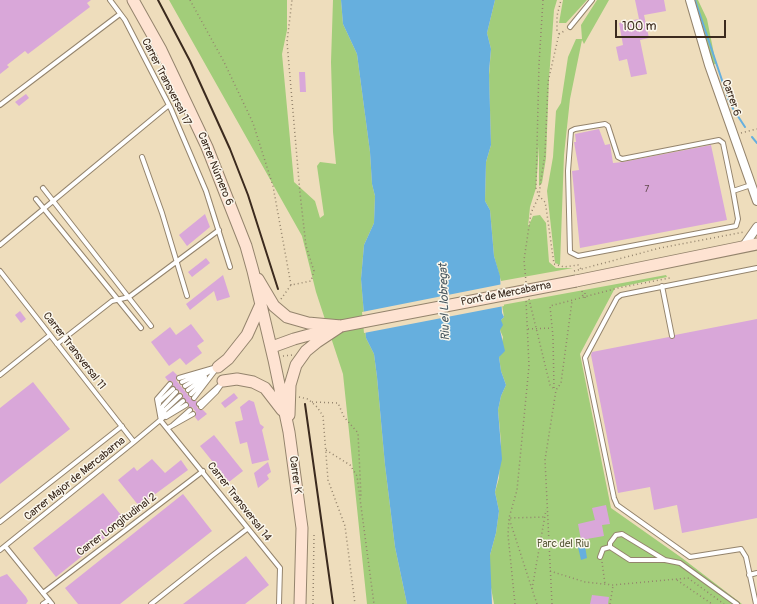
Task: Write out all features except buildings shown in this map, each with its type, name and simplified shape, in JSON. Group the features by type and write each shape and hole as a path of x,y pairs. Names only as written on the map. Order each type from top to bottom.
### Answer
{"main road":[{"name":"Carrer Número 6","path":"133,0 161,50 207,147 246,246 272,347"},
{"name":"Pont de Mercabarna","path":"341,326 575,276 757,244"},
{"path":"253,271 274,306 287,317 341,326"},
{"path":"218,367 228,359 247,335 261,304"},
{"path":"272,347 294,339 341,326"},
{"path":"289,432 289,397 291,379 301,358 317,342 341,326"},
{"name":"Carrer K","path":"272,347 289,432 302,541 300,604"},
{"path":"223,381 245,380 260,385 270,394 285,414"}],"street":[{"name":"Carrer 6","path":"690,0 732,135 757,201"},
{"path":"743,247 757,227"}],"lane":[{"name":"Carrer Transversal 17","path":"110,0 120,14 169,104 206,190 230,267"},
{"path":"570,27 592,0"},
{"path":"0,105 120,14"},
{"path":"0,245 169,104"},
{"path":"604,124 608,126 618,157 622,159 719,140 723,143 733,191 738,219 736,226 578,256 570,252 568,171 571,130 604,124"},
{"path":"142,157 162,213 187,296"},
{"path":"733,191 751,185"},
{"path":"43,188 151,326"},
{"path":"36,199 141,328"},
{"path":"57,344 112,301 129,297 219,230"},
{"path":"756,604 746,557 741,549 690,557 617,505 614,498 585,358 586,353 617,298 621,295 757,268"},
{"name":"Carrer Transversal 11","path":"0,271 134,442"},
{"path":"662,286 672,336"},
{"path":"0,375 50,334"},
{"path":"179,378 218,367"},
{"path":"218,367 185,386 218,367"},
{"path":"193,396 218,367"},
{"path":"200,405 216,392 223,381"},
{"path":"161,421 157,399 170,384"},
{"path":"176,392 165,410 161,421 159,402 176,392"},
{"path":"161,421 183,401"},
{"path":"161,421 186,405"},
{"path":"173,425 190,410"},
{"path":"168,428 193,414"},
{"name":"Carrer Major de Mercabarna","path":"0,550 161,421"},
{"name":"Carrer Transversal 14","path":"161,421 280,568 279,604"},
{"name":"Carrer Major de Mercabarna","path":"0,522 122,426"},
{"name":"Carrer Longitudinal 2","path":"43,593 202,471"},
{"path":"151,604 212,555 248,529"},
{"path":"610,548 610,543 616,535 622,534 665,560 685,566 737,604"},
{"path":"5,546 52,604"},
{"path":"600,557 603,549 610,548 630,560 665,560"},
{"path":"749,575 757,573"},
{"path":"43,604 48,600"}],"path":[{"path":"190,0 224,62 253,123 273,186 291,285"},
{"path":"274,306 291,285 311,281 314,271 306,246 287,42 292,0"},
{"path":"543,0 539,64 536,188 538,196 545,202 554,264 564,267 578,265 581,269"},
{"path":"526,289 524,260 530,213 538,196 545,154 548,82 559,34 557,30 557,16 560,0"},
{"path":"559,34 570,27"},
{"path":"732,135 757,129"},
{"path":"575,276 581,269 660,248 749,230"},
{"path":"582,291 584,298 585,290"},
{"path":"528,295 550,385 555,389"},
{"path":"515,604 508,535 509,518 517,490 529,366 526,297"},
{"path":"552,604 545,460 555,389 550,306 572,301 561,383 555,389"},
{"path":"527,329 552,328"},
{"path":"282,356 291,354 294,355"},
{"path":"289,397 300,397 311,402 338,403 344,417 358,433 361,496 359,497"},
{"path":"311,402 323,416 328,480 345,526 355,604"},
{"path":"326,450 353,468 357,476 374,604"},
{"path":"532,588 547,507"},
{"path":"509,518 545,517"},
{"path":"509,518 537,604"},
{"path":"313,604 314,535"},
{"path":"600,557 605,584"},
{"path":"550,571 585,582 613,585 688,578 724,604"},
{"path":"676,579 712,604"},
{"path":"610,604 613,585"}],"green space":[{"path":"169,0 287,0 287,30 282,54 294,182 315,201 320,218 324,215 317,166 320,162 336,164 333,132 331,62 333,0 341,0 343,24 357,54 370,152 372,184 375,196 374,223 364,245 361,279 366,338 374,354 377,377 385,465 395,547 407,604 367,604 343,374 316,292 302,236"},
{"path":"495,0 557,0 554,10 549,79 546,158 542,183 539,186 539,146 536,188 530,207 528,227 533,216 540,215 546,223 549,262 556,268 573,268 501,281 494,256 490,210 485,201 486,162 491,145 489,75 491,49 487,33"},
{"path":"563,0 587,0 566,23 559,23"},
{"path":"597,0 609,0 584,44 582,40 570,99 564,155 560,265 555,263 547,191 553,157 556,111 561,103 568,57 576,39 582,39 581,25"},
{"path":"690,0 698,0 707,19 716,64 709,65"},
{"name":"Parc del Riu","path":"666,275 667,277 615,288 580,354 611,508 682,558 742,604 494,604 490,582 490,555 496,533 499,511 495,492 499,478 501,442 498,410 501,396 506,385 501,371 499,357 503,337 500,330 501,320 504,317 502,305"}],"water":[{"name":"Riu el Llobregat","path":"341,0 495,0 487,33 491,49 489,72 491,145 486,162 485,201 490,210 494,256 500,276 502,313 504,317 501,320 503,325 500,330 505,351 499,357 501,371 506,385 501,396 498,410 502,459 495,492 499,511 496,533 490,555 492,604 407,604 395,547 385,465 377,377 374,354 366,338 361,279 364,245 374,223 375,196 372,184 370,152 357,54 343,24"},
{"path":"585,546 587,558 581,560 578,547"}],"pier":[{"path":"503,284 504,306 364,333 362,312"}],"waterway":[{"path":"695,0 730,104 745,127"},
{"path":"752,137 757,143"}],"railway":[{"path":"158,0 190,61 230,149 248,195 278,289"},
{"path":"305,404 333,604"}]}
